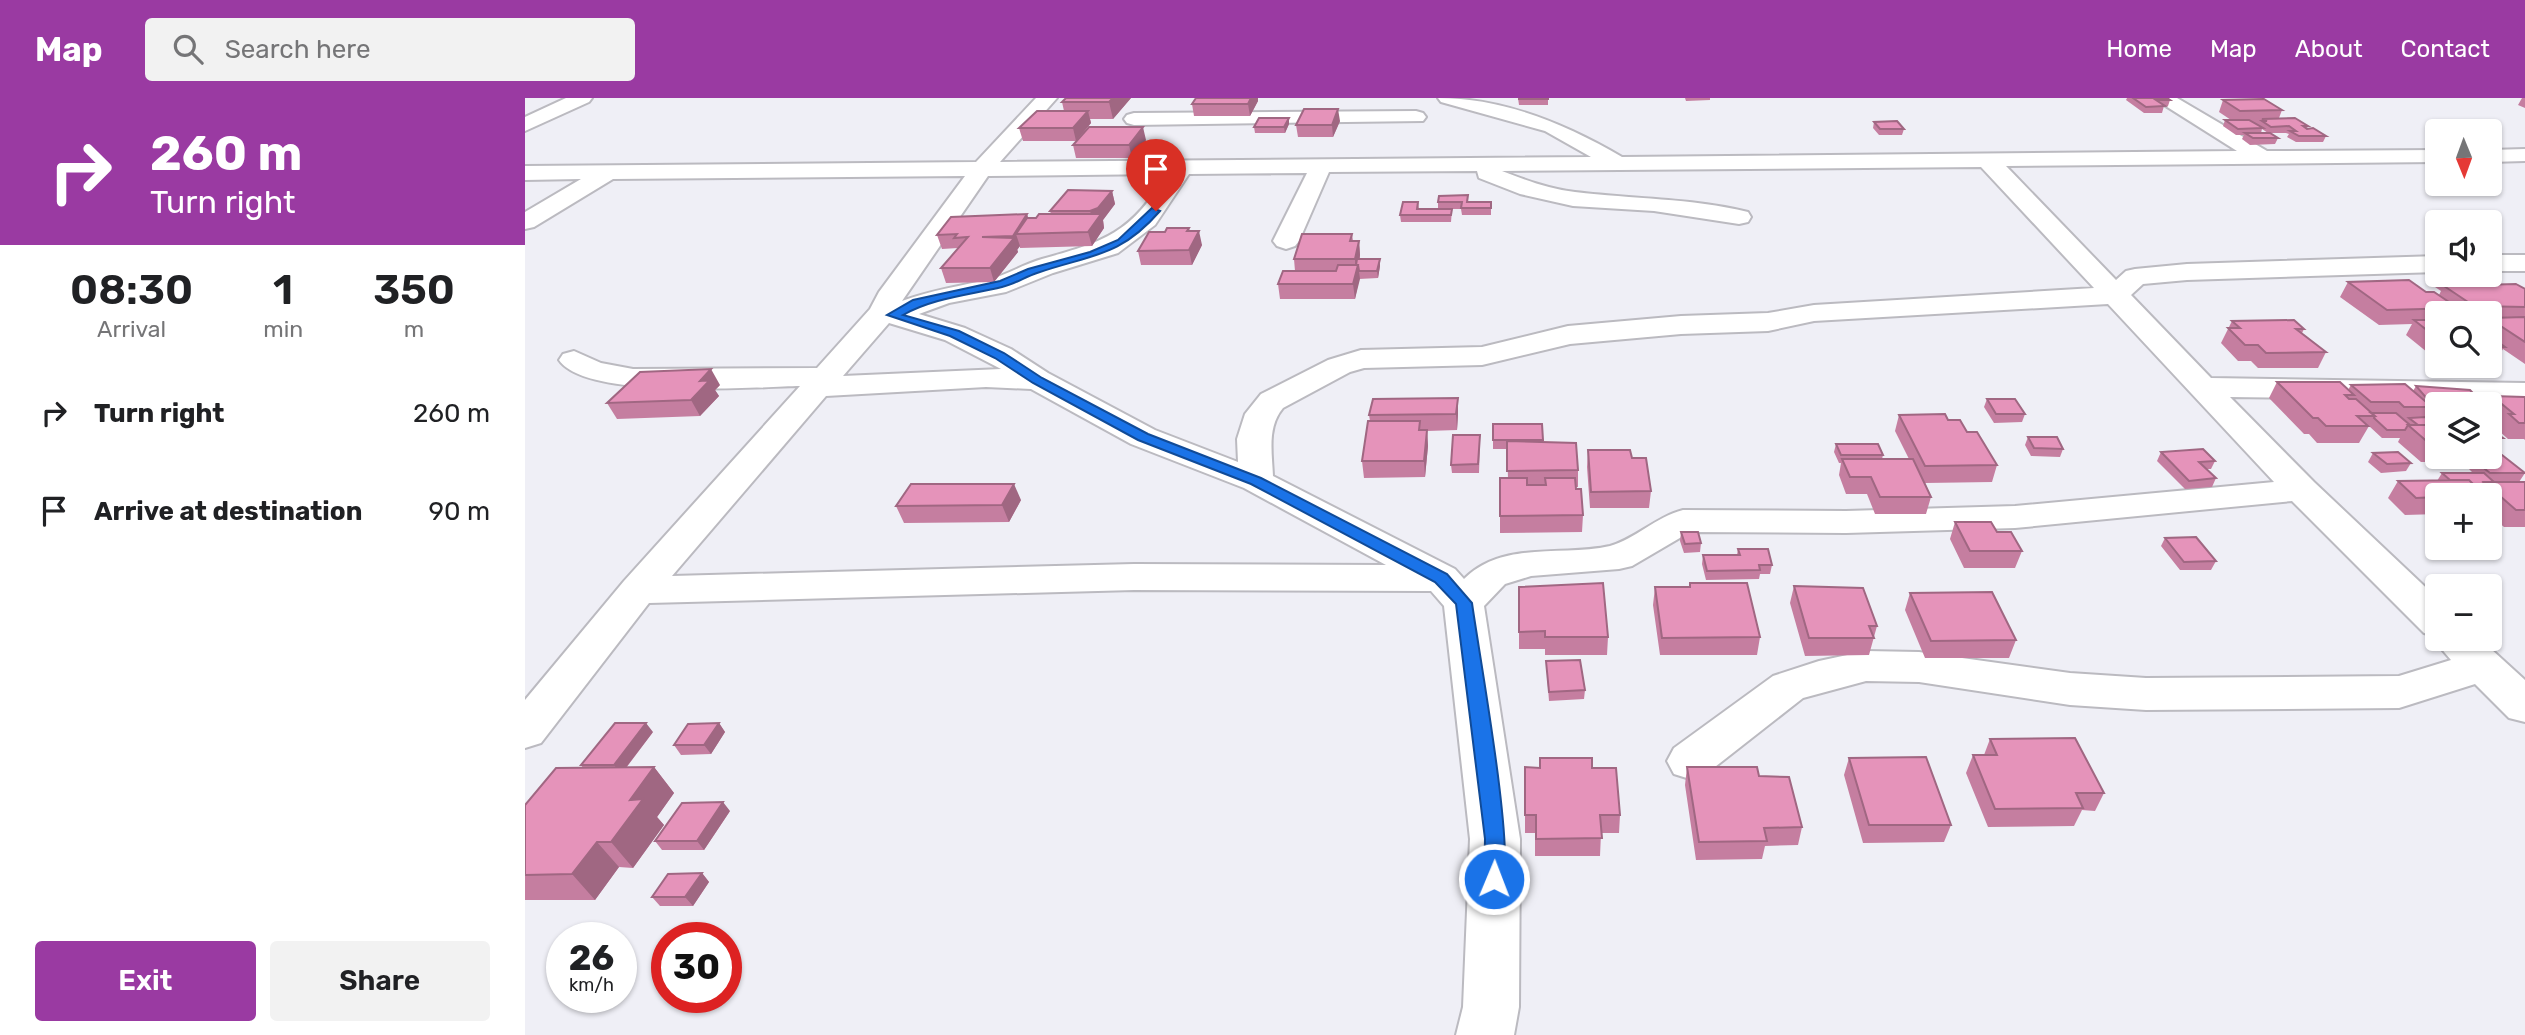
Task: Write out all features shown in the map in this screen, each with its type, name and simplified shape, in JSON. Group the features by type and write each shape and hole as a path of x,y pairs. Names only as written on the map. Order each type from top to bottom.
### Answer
{"street":[{"path":"525,125 582,98"},
{"path":"888,314 889,298 981,170 1047,98"},
{"path":"1360,166 1438,98"},
{"path":"1448,98 1552,127 1616,162"},
{"path":"2163,98 2263,159"},
{"path":"1180,100 1134,119 1416,117"},
{"path":"2503,156 2525,155"},
{"path":"525,173 611,170 981,170 2425,156"},
{"path":"1989,162 2301,490 2425,610"},
{"path":"1466,165 1551,195 1665,205 1739,217"},
{"path":"525,731 638,590 821,382 888,314 917,303 1004,284 1032,271 1093,254 1121,242 1146,222 1165,199 1182,166"},
{"path":"1286,241 1321,166"},
{"path":"525,222 611,170"},
{"path":"2502,263 2525,263"},
{"path":"1256,481 1254,439 1261,414 1272,401 1339,366 1361,359 1482,356 1568,335 1681,325 1768,322 1814,313 2115,295 2135,277 2187,272 2425,264"},
{"path":"888,314 954,334 1000,355 1037,380 1143,437 1256,481 1452,590"},
{"path":"574,360 592,370 633,378 821,382 986,378 1037,380"},
{"path":"2205,387 2525,392"},
{"path":"638,590 1305,575 1452,590 1529,564 1619,557 1683,521 2015,517 2301,490"},
{"path":"1452,590 1495,839 1491,1007 1485,1035"},
{"path":"1690,761 1788,687 1819,676 1866,666 1919,667 2070,689 2146,694 2399,692 2468,652 2525,706"}],"building":[{"path":"1066,98 1113,98 1109,102 1062,102"},
{"path":"1196,98 1251,98 1248,104 1192,104"},
{"path":"2133,98 2170,100 2156,100 2165,106 2146,107"},
{"path":"2264,99 2282,110 2240,111 2223,100"},
{"path":"1304,109 1338,109 1332,125 1296,125"},
{"path":"1037,111 1088,111 1073,128 1019,128"},
{"path":"1259,118 1289,118 1284,127 1254,127"},
{"path":"2295,118 2308,126 2303,126 2307,129 2313,128 2326,136 2299,136 2290,131 2296,131 2289,126 2271,127 2262,121"},
{"path":"2225,120 2249,120 2263,128 2238,129"},
{"path":"1897,121 1904,129 1880,129 1874,122"},
{"path":"1089,127 1143,127 1129,145 1073,145"},
{"path":"2245,133 2270,133 2278,138 2253,138"},
{"path":"1068,190 1112,191 1098,208 1090,211 1050,211"},
{"path":"1468,195 1467,202 1491,202 1491,208 1461,208 1462,202 1438,202 1439,196"},
{"path":"1403,202 1418,202 1417,209 1452,209 1451,215 1400,215"},
{"path":"1027,214 1013,236 982,237 1014,238 990,268 941,268 968,237 954,238 957,234 937,235 951,217"},
{"path":"1039,214 1101,214 1088,232 1016,234 1027,218 1036,218"},
{"path":"1167,228 1199,231 1189,250 1138,251 1149,232 1165,232"},
{"path":"1302,234 1352,234 1350,241 1359,241 1355,259 1294,259"},
{"path":"1357,259 1380,259 1377,271 1359,271"},
{"path":"1338,265 1358,265 1353,284 1278,284 1283,271 1336,271"},
{"path":"2409,280 2426,292 2434,292 2448,301 2425,301 2425,309 2387,310 2348,282"},
{"path":"2502,284 2516,284 2525,289 2525,307 2502,307 2502,301 2466,301 2446,287 2502,287"},
{"path":"2525,317 2525,342 2502,327 2502,318"},
{"path":"2294,320 2304,329 2296,329 2326,352 2266,353 2258,345 2245,345 2228,328 2240,328 2232,321"},
{"path":"2414,320 2425,320 2425,329"},
{"path":"711,369 700,381 710,380 691,400 607,403 640,372"},
{"path":"2277,382 2340,382 2354,395 2345,395 2349,399 2356,399 2375,416 2357,416 2368,426 2326,426 2318,418 2313,418"},
{"path":"2405,384 2425,401 2425,407 2404,407 2399,402 2371,402 2351,385"},
{"path":"2416,386 2472,392 2425,392 2425,396"},
{"path":"2502,396 2525,397 2525,423 2519,423 2509,414 2514,414 2502,404"},
{"path":"1458,398 1456,414 1369,415 1373,399"},
{"path":"1987,399 2015,399 2025,414 1996,414"},
{"path":"2371,413 2396,413 2410,425 2405,430 2387,430"},
{"path":"1945,414 1948,420 1960,420 1967,432 1977,432 1997,465 1925,466 1899,415"},
{"path":"2425,417 2425,425 2418,425 2409,418"},
{"path":"1368,421 1420,421 1419,430 1427,430 1424,461 1362,461"},
{"path":"1493,424 1542,424 1543,440 1493,440"},
{"path":"2408,425 2425,425 2425,440"},
{"path":"1453,435 1480,435 1478,464 1451,465"},
{"path":"2028,437 2057,437 2063,449 2034,448"},
{"path":"1507,441 1576,443 1578,470 1507,471"},
{"path":"1836,444 1878,444 1883,455 1841,455"},
{"path":"2203,449 2215,461 2199,462 2216,478 2189,481 2161,452"},
{"path":"1588,450 1630,450 1632,458 1646,458 1651,491 1591,492"},
{"path":"2398,452 2411,463 2387,464 2373,453"},
{"path":"2502,455 2525,473 2490,473 2485,469 2502,469"},
{"path":"1842,459 1913,459 1931,497 1880,497 1871,477 1850,477"},
{"path":"2442,473 2484,473 2494,482 2472,483 2469,480 2450,480"},
{"path":"1500,478 1527,478 1527,485 1546,485 1545,478 1575,478 1576,489 1581,489 1583,515 1500,516"},
{"path":"2469,480 2472,483 2425,483 2425,498 2416,498 2398,481"},
{"path":"2525,482 2525,510 2516,510 2502,498 2502,483 2485,483"},
{"path":"911,484 1014,484 1002,505 896,506"},
{"path":"1955,522 1991,522 1997,532 2011,532 2022,551 1970,551"},
{"path":"1681,532 1698,532 1701,543 1685,544"},
{"path":"2196,537 2216,561 2184,562 2165,538"},
{"path":"1738,549 1768,549 1772,565 1759,565 1760,570 1707,571 1703,555 1740,555"},
{"path":"1603,583 1608,637 1545,637 1545,631 1519,632 1519,587"},
{"path":"1690,583 1747,583 1760,637 1662,638 1655,587 1690,587"},
{"path":"1794,586 1863,588 1877,626 1869,626 1874,638 1809,638"},
{"path":"1992,592 2016,640 1931,641 1910,593"},
{"path":"1580,660 1585,690 1549,692 1546,661"},
{"path":"615,723 646,723 614,765 581,765"},
{"path":"719,723 704,745 674,745 688,724"},
{"path":"2075,738 2104,793 2076,793 2083,808 1995,809 1973,755 1997,755 1990,739"},
{"path":"1926,757 1951,825 1869,825 1849,758"},
{"path":"1540,758 1592,758 1592,768 1616,768 1620,815 1600,815 1602,838 1536,839 1536,815 1525,815 1525,767 1540,768"},
{"path":"654,767 630,800 643,799 611,842 597,842 572,874 525,875 525,805 556,768"},
{"path":"1687,767 1757,767 1759,776 1789,777 1802,827 1764,828 1767,841 1699,842"},
{"path":"723,802 697,841 655,841 682,803"},
{"path":"702,873 685,897 652,897 668,874"}],"route":[{"path":"1156,211 1121,242 1093,254 1052,264 1004,284 942,295 893,315 954,334 1000,355 1037,380 1143,437 1256,481 1441,578 1464,603 1495,839 1494,879"}]}
